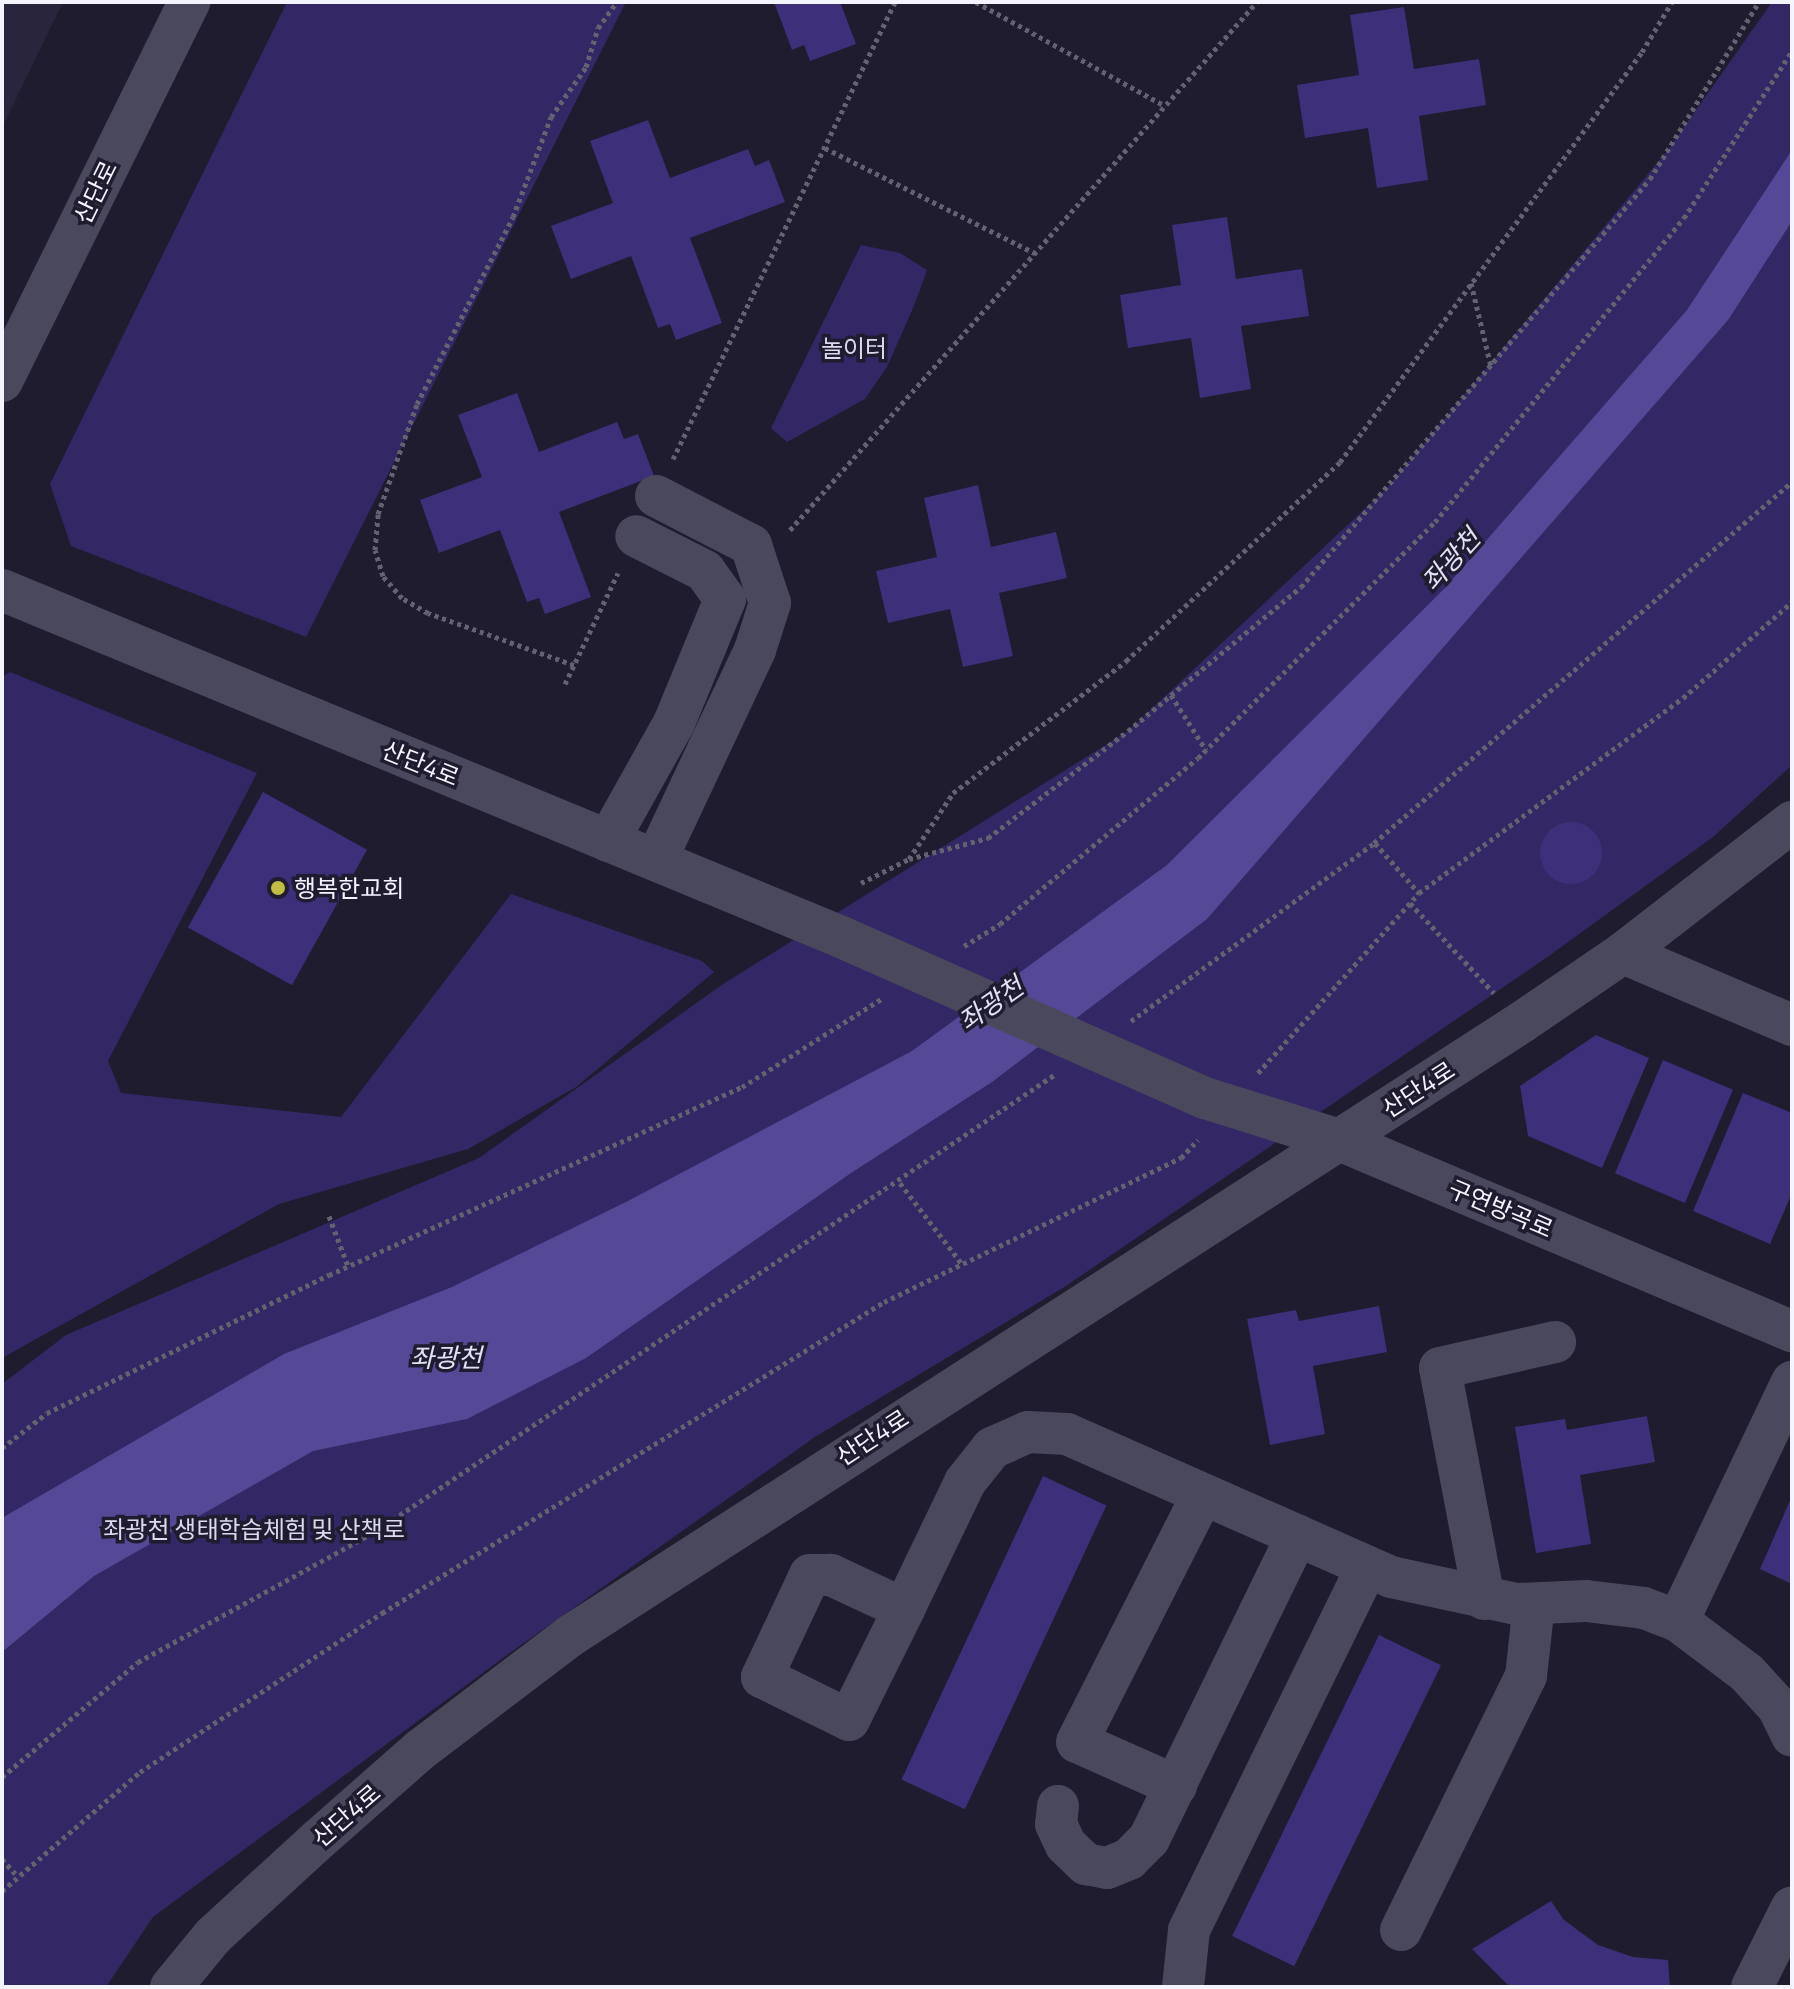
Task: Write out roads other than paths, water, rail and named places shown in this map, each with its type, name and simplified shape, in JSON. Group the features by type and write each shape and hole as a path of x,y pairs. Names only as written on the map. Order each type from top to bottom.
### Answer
{"street":[{"name":"산단로","path":"2,381 189,2"},
{"path":"656,496 751,545 770,603 755,650 656,860"},
{"path":"608,841 674,723 725,599 705,571 636,536"},
{"name":"산단4로","path":"2,590 839,936 1218,1102"},
{"name":"산단4로","path":"171,1987 213,1936 420,1750 570,1636 1522,1022 1623,953 1792,822"},
{"path":"1623,953 1792,1025"},
{"name":"구연방곡로","path":"1218,1102 1339,1140 1792,1331"},
{"path":"1484,1599 1440,1368 1555,1342"},
{"path":"1678,1621 1792,1382"},
{"path":"904,1609 965,1482 992,1448 1028,1432 1067,1434 1095,1443 1202,1496 1367,1567 1484,1599 1534,1604 1586,1601 1644,1608 1678,1621 1747,1673 1778,1707 1792,1736"},
{"path":"1176,1786 1077,1742 1202,1496"},
{"path":"1058,1806 1056,1824 1066,1845 1086,1864 1107,1868 1129,1859 1149,1839 1297,1535"},
{"path":"1183,1987 1189,1930 1367,1567"},
{"path":"1401,1930 1526,1676 1534,1604"},
{"path":"1752,1987 1792,1907"}],"water":[{"name":"좌광천","path":"1792,150 1792,221 1728,320 1207,919 992,1082 851,1173 586,1358 467,1419 313,1451 94,1576 2,1652 2,1518 284,1354 452,1287 628,1201 912,1051 1167,865 1444,589 1687,310"}],"place":[{"name":"행복한교회","path":"278,888"}],"park label":[{"name":"놀이터","path":"854,348"},
{"name":"좌광천 생태학습체험 및 산책로","path":"254,1529"}]}
